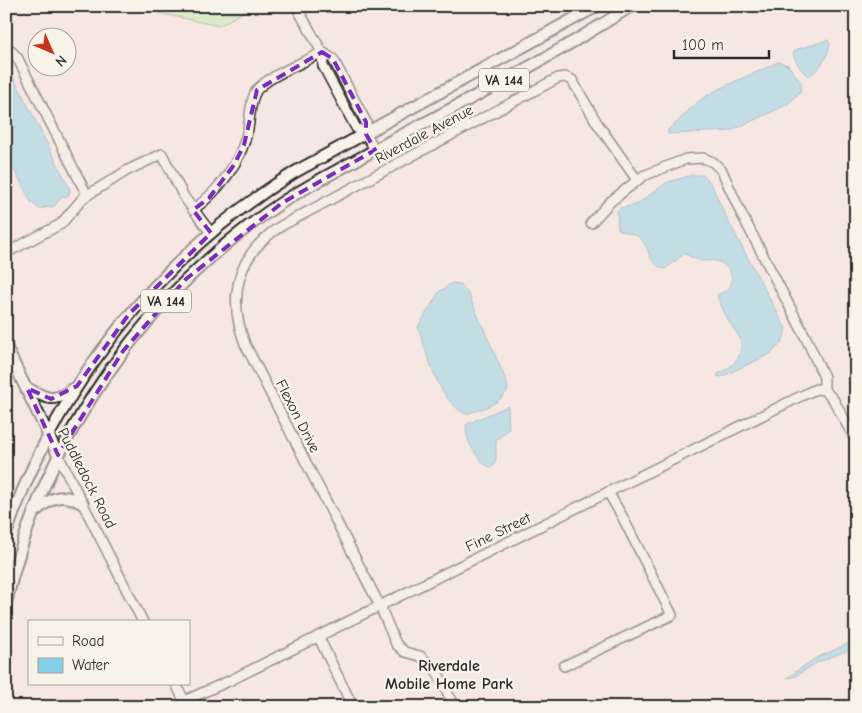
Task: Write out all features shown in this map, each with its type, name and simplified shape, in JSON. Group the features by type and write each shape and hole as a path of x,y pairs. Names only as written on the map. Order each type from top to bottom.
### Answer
{"main road":[{"name":"VA 144","path":"6,534 27,478 48,436 77,386 129,314 178,262 211,233 272,187 597,6"},
{"name":"VA 144","path":"6,603 18,556 33,514 58,455 86,406 123,351 186,280 234,238 282,203 375,150 565,47 632,6"},
{"name":"Puddledock Road","path":"6,347 58,455"},
{"path":"27,388 51,399 65,395 77,386"},
{"path":"33,514 57,496 70,497 83,504"}],"street":[{"path":"296,6 322,52 323,66 346,110 356,128 366,134 375,150"},
{"path":"6,46 17,57 87,195"},
{"path":"193,210 209,198 234,165 244,146 254,98 258,90 269,81 322,52"},
{"name":"Riverdale Avenue","path":"266,237 321,204 563,77 572,80 597,124 637,180"},
{"path":"6,253 61,224 87,195 128,170 162,154 193,210 211,233"},
{"path":"591,223 610,202 637,180 655,170 694,158 707,159 718,166 805,336 824,377 824,390 833,398 856,441"},
{"name":"Flexon Drive","path":"266,237 250,254 239,278 235,308 239,329 272,398 380,606 396,644 405,652 420,656 436,670 455,707"},
{"name":"Fine Street","path":"185,704 794,399 816,389 824,390"},
{"name":"Puddledock Road","path":"58,455 143,620"},
{"path":"564,666 672,615 608,492"},
{"path":"318,636 353,707"},
{"path":"177,686 185,704"}],"highlighted area":[{"path":"322,52 333,59 366,122 366,134 375,150 282,203 186,279 123,351 58,455 27,388 51,399 77,386 129,314 211,233 193,210 209,198 234,165 244,145 257,90"}],"green space":[{"path":"126,6 253,6 219,26"}],"water":[{"path":"828,40 830,44 825,58 820,66 808,76 801,69 793,54 795,50"},
{"path":"6,62 70,189 69,195 61,198 54,206 39,209 31,202 6,153"},
{"path":"778,62 788,65 802,84 800,92 787,105 730,131 668,134 668,130 703,98"},
{"path":"691,175 702,175 707,178 786,329 783,340 772,353 721,377 717,376 733,364 742,349 741,340 727,317 717,295 727,290 732,282 729,270 719,262 701,261 684,254 665,269 659,267 653,261 645,244 639,237 623,232 618,228 617,211 620,208 636,205 666,183"},
{"path":"452,283 461,284 468,293 506,380 508,390 495,403 466,414 456,407 441,388 418,327 439,292"},
{"path":"508,406 509,429 496,440 496,460 493,467 489,467 480,460 472,448 467,435 467,424"},
{"path":"856,640 856,647 816,663 796,676 787,678 814,659"}],"district":[{"name":"Riverdale Mobile Home Park","path":"449,674"}]}
